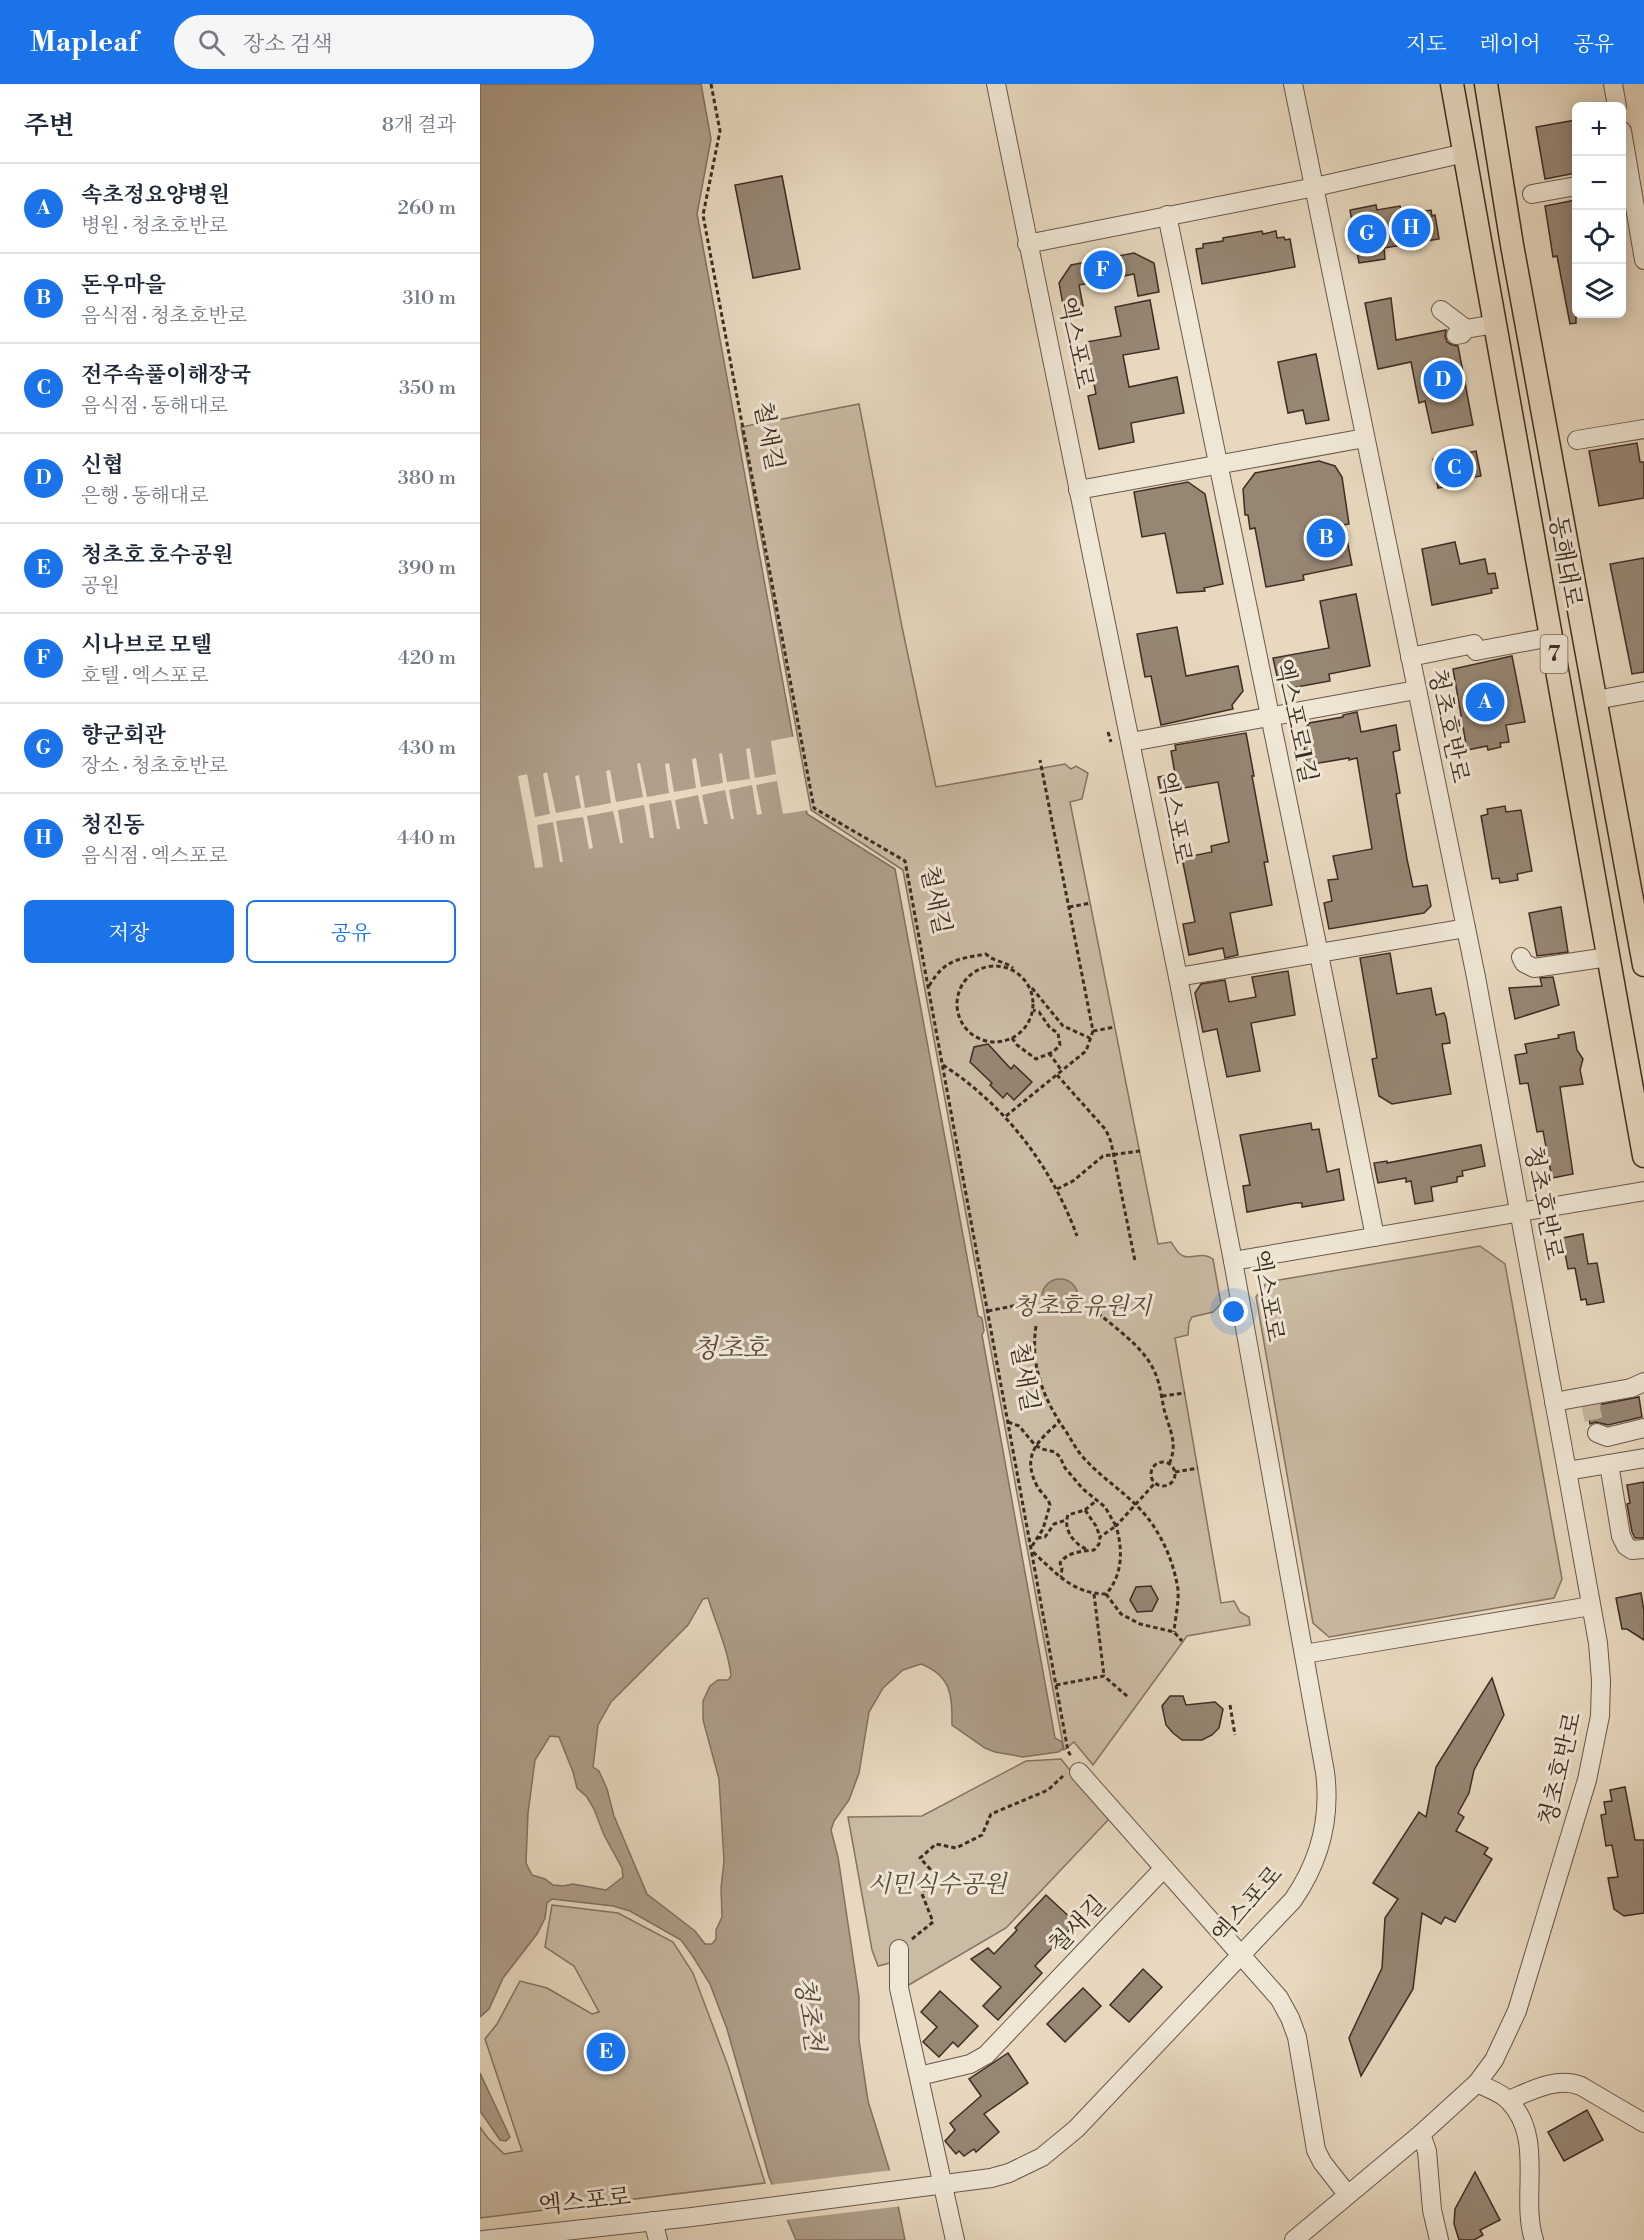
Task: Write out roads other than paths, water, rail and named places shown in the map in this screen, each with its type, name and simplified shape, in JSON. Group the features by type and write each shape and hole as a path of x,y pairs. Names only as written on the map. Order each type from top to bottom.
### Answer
{"main road":[{"name":"동해대로","path":"1452,84 1644,1156"},
{"name":"동해대로","path":"1486,84 1495,146 1644,965"},
{"path":"1465,153 1495,146"}],"street":[{"name":"엑스포로","path":"483,2240 943,2186 1009,2173 1042,2157 1076,2129 1293,1900 1305,1882 1320,1849 1324,1833 1327,1787 1233,1260 1131,742 996,84"},
{"name":"청초호반로","path":"1293,84 1466,928 1598,1643 1601,1681 1600,1716 1594,1750 1517,2011 1494,2060 1477,2083 1421,2134 1294,2240"},
{"path":"1613,84 1616,102"},
{"path":"1626,149 1644,260"},
{"path":"1027,244 1315,187 1465,153"},
{"path":"1532,194 1572,187"},
{"name":"엑스포로1길","path":"1167,215 1375,1237"},
{"path":"1441,310 1461,332 1495,324"},
{"path":"1577,441 1644,429"},
{"path":"1078,490 1365,438"},
{"path":"1410,657 1474,644 1476,651 1551,637"},
{"path":"1131,742 1416,690"},
{"path":"1596,700 1644,691"},
{"path":"1178,977 1466,928"},
{"path":"1521,957 1524,963 1534,968 1608,957"},
{"path":"1233,1260 1644,1191"},
{"path":"1554,1402 1597,1398 1644,1382"},
{"path":"1597,1432 1606,1437 1644,1428"},
{"path":"1567,1471 1644,1458"},
{"path":"1609,1464 1622,1540 1632,1550 1644,1549"},
{"path":"1304,1654 1591,1606"},
{"path":"1079,1772 1279,1998 1297,2037 1296,2069 1316,2150 1322,2162 1347,2194"},
{"name":"철새길","path":"919,2076 970,2064 986,2055 1164,1869"},
{"path":"899,1949 899,1988 955,2240"},
{"path":"1509,2100 1559,2082 1571,2082 1644,2123"},
{"path":"1477,2083 1509,2100 1525,2125 1530,2150 1528,2189 1534,2240"},
{"path":"1421,2134 1427,2151 1432,2210 1439,2240"},
{"path":"653,2221 658,2240"}],"water":[{"name":"청초호","path":"480,84 701,84 711,139 697,214 807,814 895,869 978,1316 982,1318 984,1331 982,1335 1055,1738 1062,1742 1063,1749 1058,1752 1023,1757 985,1748 952,1725 952,1705 948,1688 939,1675 921,1664 903,1670 883,1688 869,1712 859,1773 849,1800 834,1821 831,1830 838,1857 859,1997 859,2040 868,2101 894,2185 905,2240 796,2240 769,2177 727,2029 710,1984 681,1940 630,1911 613,1906 552,1899 547,1903 545,1918 537,1934 503,1978 489,2009 480,2017","holes":["708,1598 725,1646 731,1676 728,1680 718,1680 710,1686 703,1701 703,1720 719,1779 724,1861 721,1888 722,1917 716,1930 716,1939 712,1944 705,1944 695,1931 647,1894 614,1816 607,1789 599,1771 593,1767 598,1725 611,1702 688,1625 703,1599","550,1736 559,1737 577,1788 587,1797 594,1809 604,1835 622,1868 623,1877 606,1890 573,1884 553,1885 545,1879 532,1875 526,1863 528,1813 535,1760"]},
{"path":"1060,1279 1072,1285 1078,1297 1072,1309 1060,1315 1048,1309 1042,1297 1048,1285"},
{"path":"480,2073 510,2137 506,2141 500,2140 480,2111"}],"tunnel":[{"path":"1592,1402 1591,1409 1597,1433"}],"place":[{"name":"청진동","path":"1411,228"},
{"name":"향군회관","path":"1367,234"},
{"name":"시나브로 모텔","path":"1103,270"},
{"name":"신협","path":"1443,380"},
{"name":"전주속풀이해장국","path":"1454,468"},
{"name":"돈우마을","path":"1326,538"},
{"name":"속초정요양병원","path":"1485,702"},
{"name":"청초호 호수공원","path":"606,2052"}],"park label":[{"name":"청초호유원지","path":"1082,1307"},
{"name":"시민식수공원","path":"937,1885"}],"water label":[{"name":"청초천","path":"809,2014"}]}
